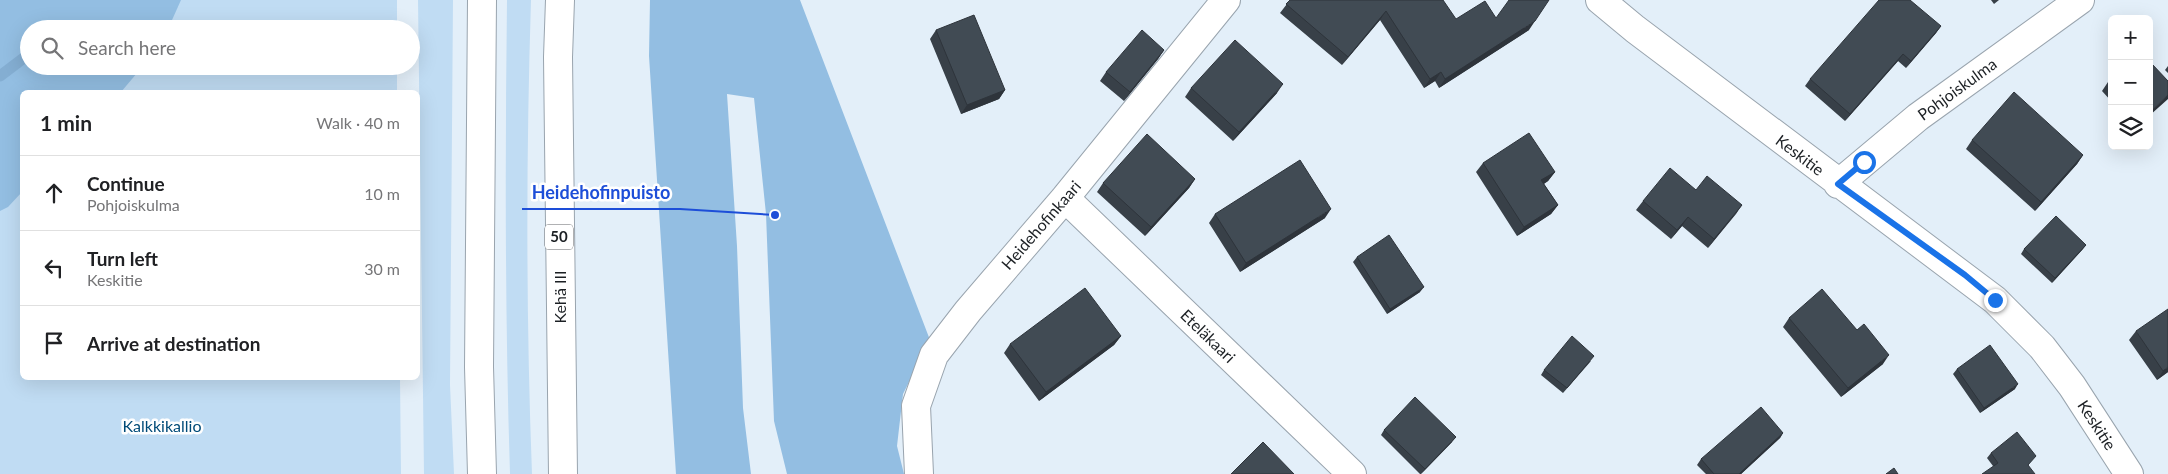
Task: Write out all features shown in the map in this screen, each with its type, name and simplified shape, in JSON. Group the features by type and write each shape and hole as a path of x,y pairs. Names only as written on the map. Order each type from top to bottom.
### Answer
{"main road":[{"path":"482,0 479,367 482,474"},
{"name":"Kehä III","path":"560,0 558,77 563,474"},
{"name":"Heidehofinkaari","path":"919,474 916,406 934,355 968,311 1065,198 1226,0"},
{"name":"Keskitie","path":"1600,0 1635,30 1838,184 1965,275 1995,300 2042,347 2072,386 2129,474"},
{"name":"Pohjoiskulma","path":"1838,184 1918,117 2080,0"},
{"name":"Eteläkaari","path":"1065,198 1352,474"}],"green space":[{"name":"Kalkkikallio","path":"0,0 397,0 397,20 20,20 20,75 397,75 397,90 20,90 20,380 400,380 401,474 0,474"},
{"path":"418,0 453,0 450,385 454,474 424,474 419,75 420,20 418,20"},
{"path":"507,0 531,0 527,237 532,474 510,474 506,237"}],"shaded area":[{"path":"0,0 181,0 172,20 20,20 20,75 135,75 123,90 20,90 20,194 8,207 0,211"},
{"path":"650,0 800,0 930,340 903,394 897,446 904,474 787,474 774,421 766,214 754,98 727,94 737,246 743,408 751,474 676,474 649,56"}],"building":[{"path":"1290,0 1443,0 1456,19 1485,1 1496,18 1509,0 1549,0 1535,21 1445,79 1441,72 1430,79 1386,11 1348,57 1286,4"},
{"path":"1879,0 1910,0 1941,26 1911,61 1903,54 1850,114 1810,79"},
{"path":"974,15 1005,90 967,105 936,30"},
{"path":"1142,30 1164,50 1130,92 1106,72"},
{"path":"1235,40 1283,84 1239,132 1191,88"},
{"path":"2153,65 2168,81 2168,95 2153,109"},
{"path":"2014,92 2083,155 2041,202 1972,140"},
{"path":"1529,133 1555,172 1541,180 1558,205 1524,227 1483,163"},
{"path":"1147,134 1195,179 1151,227 1103,183"},
{"path":"1300,160 1331,209 1246,263 1215,214"},
{"path":"1670,168 1696,190 1707,176 1742,205 1714,239 1688,217 1677,230 1643,201"},
{"path":"2056,216 2086,245 2055,278 2024,249"},
{"path":"1389,235 1424,287 1390,309 1357,257"},
{"path":"1085,288 1121,336 1046,392 1010,344"},
{"path":"1822,289 1857,330 1864,324 1889,355 1848,388 1789,318"},
{"path":"2168,309 2168,367 2163,371 2136,331"},
{"path":"1572,336 1594,356 1567,388 1544,370"},
{"path":"1990,345 2018,384 1984,408 1957,369"},
{"path":"1415,397 1456,437 1425,469 1384,430"},
{"path":"1761,407 1783,433 1739,474 1714,474 1701,459"},
{"path":"2017,432 2036,456 2028,465 2035,474 1982,474 1998,463 1991,453"},
{"path":"1263,442 1294,474 1231,474"},
{"path":"1894,468 1898,474 1886,474"}],"waterway":[{"path":"0,76 20,61"}],"place":[{"name":"Heidehofinpuisto","path":"775,215"}],"route":[{"path":"1864,162 1838,184 1965,275 1995,300"}]}
